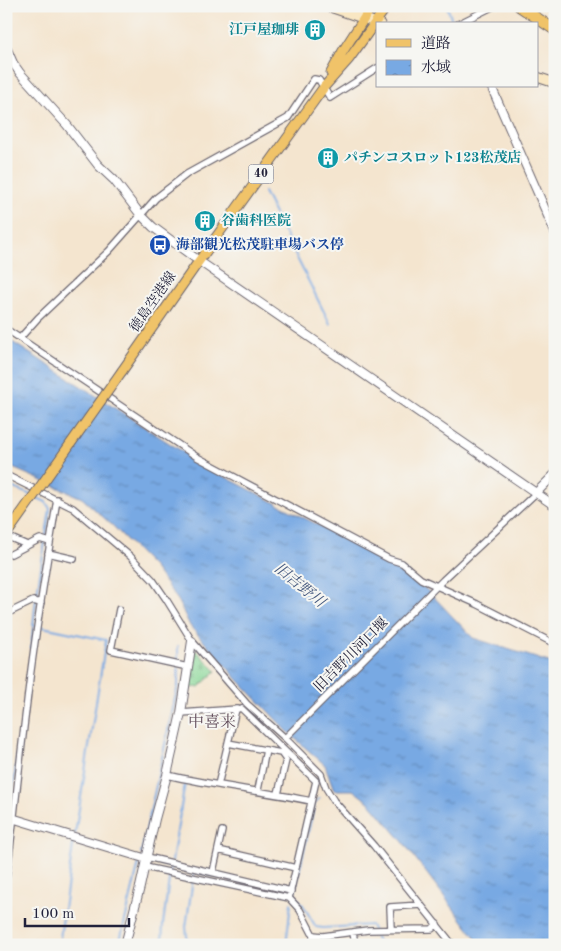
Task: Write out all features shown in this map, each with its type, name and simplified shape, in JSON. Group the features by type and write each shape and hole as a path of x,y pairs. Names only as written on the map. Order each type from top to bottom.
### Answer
{"highway":[{"path":"520,6 555,30"},
{"path":"551,6 555,9"}],"main road":[{"path":"327,6 376,22"},
{"name":"徳島空港線","path":"324,87 360,17 372,6"},
{"name":"徳島空港線","path":"378,22 386,6"},
{"name":"徳島空港線","path":"6,536 324,87 376,25"},
{"path":"538,77 555,83"}],"street":[{"path":"360,17 361,6"},
{"path":"462,22 494,6"},
{"path":"6,47 20,73 67,125 98,165 114,180 140,214 153,227 199,261 555,506"},
{"path":"20,338 38,318 109,251 156,198 188,174 288,118 314,79 319,80 330,98 376,69"},
{"path":"492,88 555,232"},
{"path":"6,329 197,457 389,559 402,563 435,589 477,604 555,644"},
{"path":"536,493 555,474"},
{"path":"6,475 73,508 136,562 153,580 192,641 247,704 286,738 321,774 326,788 334,801 374,846 452,945"},
{"name":"旧吉野川河口堰","path":"286,738 435,589 536,493"},
{"path":"6,879 15,819 26,710 57,500"},
{"path":"6,536 27,545"},
{"path":"11,554 40,539 50,542"},
{"path":"48,554 74,559"},
{"path":"6,614 33,602 41,602"},
{"path":"119,609 110,650 188,667"},
{"path":"126,945 167,775 192,641"},
{"path":"180,713 239,709 247,704"},
{"path":"218,785 228,743 239,709"},
{"path":"239,709 316,781 289,898"},
{"path":"228,743 281,753 286,760 278,794"},
{"path":"258,790 266,750"},
{"path":"167,775 312,801"},
{"path":"6,819 15,819 147,858 291,891"},
{"path":"213,872 222,831"},
{"path":"218,850 296,868"},
{"path":"145,868 289,898 300,910 313,935 314,945"},
{"path":"391,929 390,907 421,904"},
{"path":"313,935 323,936 391,929 432,929 437,924"},
{"path":"353,932 355,945"}],"green space":[{"path":"196,650 216,671 199,687 189,688 194,651"}],"water":[{"name":"旧吉野川","path":"6,338 208,468 405,570 473,638 555,664 555,945 481,945 403,842 370,803 353,790 334,790 325,765 291,735 190,626 178,600 154,568 113,526 82,498 6,465"}],"waterway":[{"path":"447,6 452,21"},
{"path":"264,192 330,324"},
{"path":"6,485 31,495"},
{"path":"31,648 35,607 50,509 46,502 35,497"},
{"path":"33,625 106,640 75,834"},
{"path":"141,854 178,685 178,646"},
{"path":"9,812 21,732"},
{"path":"172,861 185,783"},
{"path":"320,798 315,802 294,894 316,927 371,925 379,945"},
{"path":"6,844 9,821"},
{"path":"59,945 74,838"},
{"path":"119,945 140,859"},
{"path":"160,864 279,891"},
{"path":"162,945 171,865"},
{"path":"188,945 186,927 194,872"},
{"path":"286,945 291,903"}],"place":[{"name":"江戸屋珈琲","path":"315,30"},
{"name":"パチンコスロット123松茂店","path":"328,158"},
{"name":"谷歯科医院","path":"205,221"},
{"name":"海部観光松茂駐車場バス停","path":"160,245"}],"district":[{"name":"中喜来","path":"212,723"}]}
